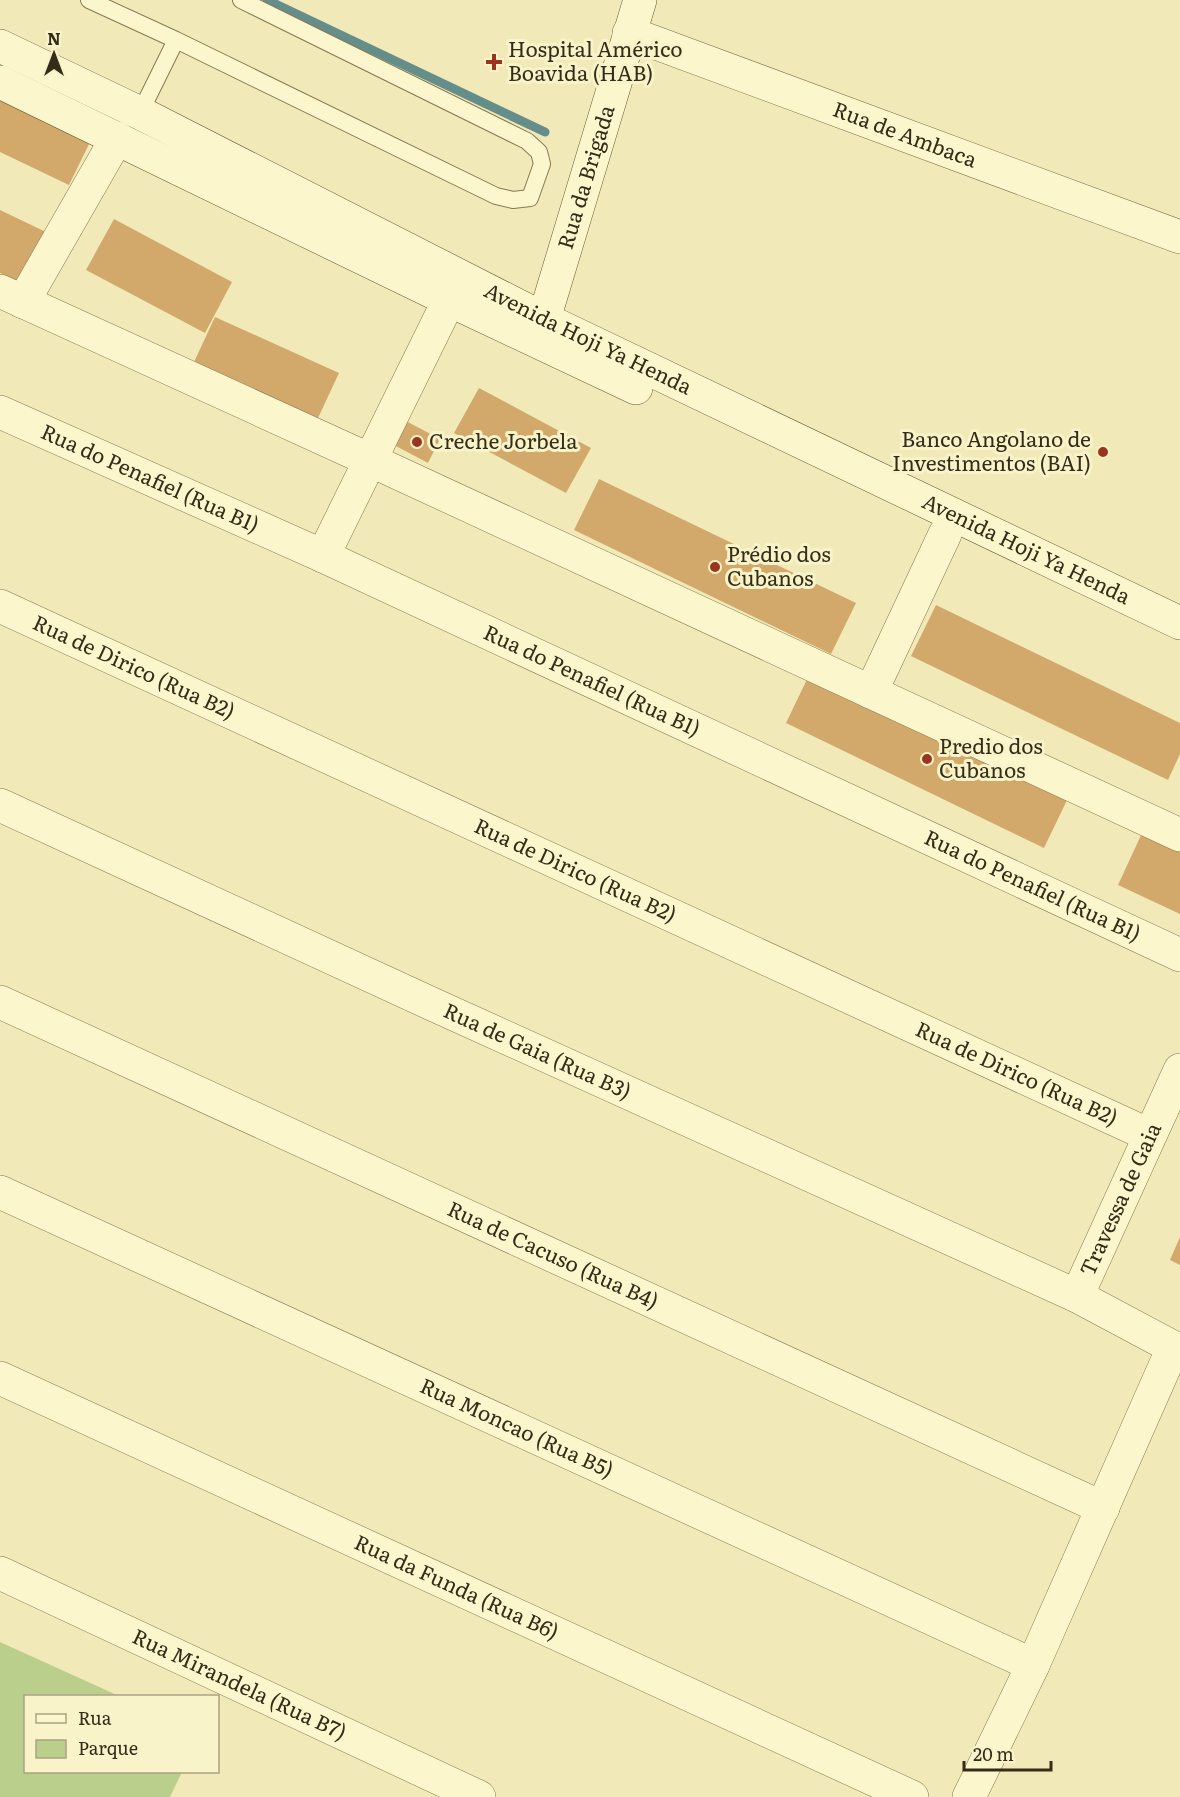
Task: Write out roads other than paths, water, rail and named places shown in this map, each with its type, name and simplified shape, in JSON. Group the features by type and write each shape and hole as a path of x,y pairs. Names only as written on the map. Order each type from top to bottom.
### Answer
{"street":[{"name":"Rua da Brigada","path":"544,319 640,0"},
{"name":"Rua de Ambaca","path":"629,33 1180,237"},
{"name":"Avenida Hoji Ya Henda","path":"0,46 140,113 544,319 1180,623"},
{"name":"Avenida Hoji Ya Henda","path":"0,82 449,300 1180,645"},
{"path":"117,138 12,297 1180,835"},
{"path":"323,556 449,300"},
{"name":"Rua do Penafiel (Rua B1)","path":"0,412 323,556 1180,955"},
{"path":"871,692 945,534"},
{"name":"Rua de Dirico (Rua B2)","path":"0,606 1149,1135"},
{"name":"Rua de Gaia (Rua B3)","path":"0,805 432,1004 1077,1296 1177,1350"},
{"name":"Rua de Cacuso (Rua B4)","path":"0,1002 1103,1508"},
{"name":"Travessa de Gaia","path":"1077,1296 1180,1070"},
{"name":"Rua Moncao (Rua B5)","path":"0,1192 1033,1665"},
{"path":"969,1797 1033,1665 1177,1350"},
{"name":"Rua da Funda (Rua B6)","path":"0,1378 912,1797"},
{"name":"Rua Mirandela (Rua B7)","path":"0,1573 463,1793"}],"lane":[{"path":"89,0 496,196 513,200 530,198 542,164 539,152 527,141 241,0"},
{"path":"140,113 176,40"}],"waterway":[{"path":"267,0 545,132"}],"place":[{"name":"Hospital Américo Boavida (HAB)","path":"494,62"},
{"name":"Creche Jorbela","path":"417,442"},
{"name":"Banco Angolano de Investimentos (BAI)","path":"1103,452"},
{"name":"Prédio dos Cubanos","path":"715,567"},
{"name":"Predio dos Cubanos","path":"927,759"}]}
